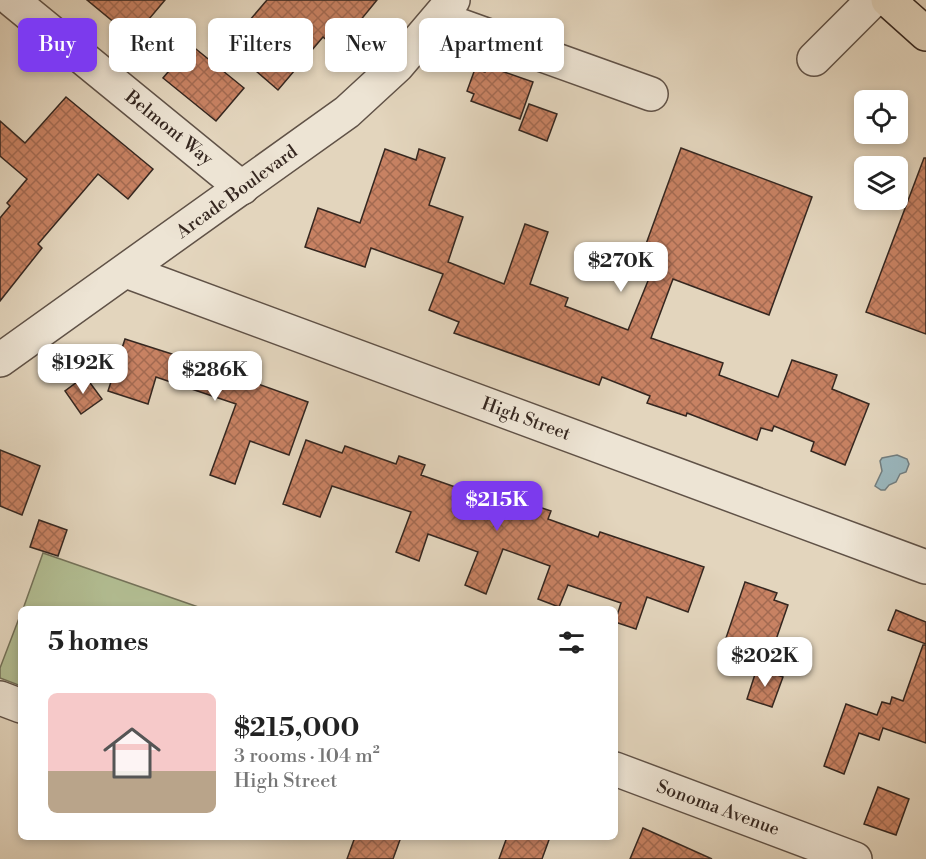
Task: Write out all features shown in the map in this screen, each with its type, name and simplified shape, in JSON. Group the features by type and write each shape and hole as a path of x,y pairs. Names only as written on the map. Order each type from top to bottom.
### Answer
{"main road":[{"path":"888,0 926,34"}],"street":[{"name":"Belmont Way","path":"12,0 243,188"},
{"path":"814,59 873,0"},
{"name":"Arcade Boulevard","path":"0,360 243,188 347,111 397,66 446,9"},
{"path":"446,9 651,94"},
{"name":"High Street","path":"126,271 926,567"},
{"path":"0,698 18,705"},
{"name":"Sonoma Avenue","path":"618,771 855,859"}],"green space":[{"path":"43,553 195,606 24,606"},
{"path":"18,621 18,685 0,678 0,668"}],"water":[{"path":"897,455 907,459 909,464 906,472 900,474 896,482 885,490 881,490 875,486 882,471 880,461 882,458"}],"building":[{"path":"87,0 165,0 150,18 109,18"},
{"path":"267,0 377,0 362,18 325,18 325,39 323,37 313,49 313,18 252,18"},
{"path":"196,49 208,59 208,72 224,72 244,88 216,121 163,78 168,72 196,72"},
{"path":"257,72 293,72 278,90"},
{"path":"474,72 504,72 533,82 520,119 471,101 474,94 467,91"},
{"path":"66,97 153,169 128,199 98,174 38,244 42,248 0,301 0,218 10,206 7,203 27,179 0,156 0,121 25,143"},
{"path":"529,104 557,114 547,141 519,130"},
{"path":"681,148 812,197 769,315 673,279 651,338 723,363 719,375 778,397 792,360 837,375 832,389 869,404 845,465 811,451 814,442 774,426 772,431 761,428 757,440 687,413 686,416 647,403 650,396 602,377 599,385 454,333 459,322 429,310 443,274 371,248 365,267 305,247 318,208 360,223 385,149 416,160 419,149 445,158 429,205 463,217 448,262 504,284 525,224 548,232 530,284 568,298 565,306 628,330 652,271 638,266"},
{"path":"924,158 926,158 926,334 866,312 904,210 908,210 908,200"},
{"path":"125,339 308,402 289,455 250,441 235,484 210,475 236,404 156,377 148,404 108,391"},
{"path":"85,376 102,399 81,414 65,391"},
{"path":"306,440 342,453 345,446 396,464 399,456 425,465 421,475 461,489 464,482 484,489 482,496 524,512 527,503 551,511 548,519 598,537 600,532 704,567 688,612 647,597 636,629 618,623 621,603 568,585 559,606 538,599 550,566 503,549 486,594 465,585 478,552 428,534 419,561 396,552 411,512 332,486 320,517 283,504"},
{"path":"0,450 40,466 22,515 0,506"},
{"path":"39,520 67,530 58,556 30,547"},
{"path":"745,582 777,593 774,600 788,605 771,654 726,638"},
{"path":"896,610 926,622 926,644 888,630"},
{"path":"923,645 926,645 926,743 883,728 879,740 859,733 844,774 824,766 846,704 877,715 882,702 890,704 892,697 903,701"},
{"path":"757,668 783,677 772,707 747,699"},
{"path":"878,787 909,799 896,835 864,824"},
{"path":"643,828 712,859 630,859"},
{"path":"354,840 400,840 393,859 347,859"},
{"path":"506,840 549,840 542,859 499,859"}]}
